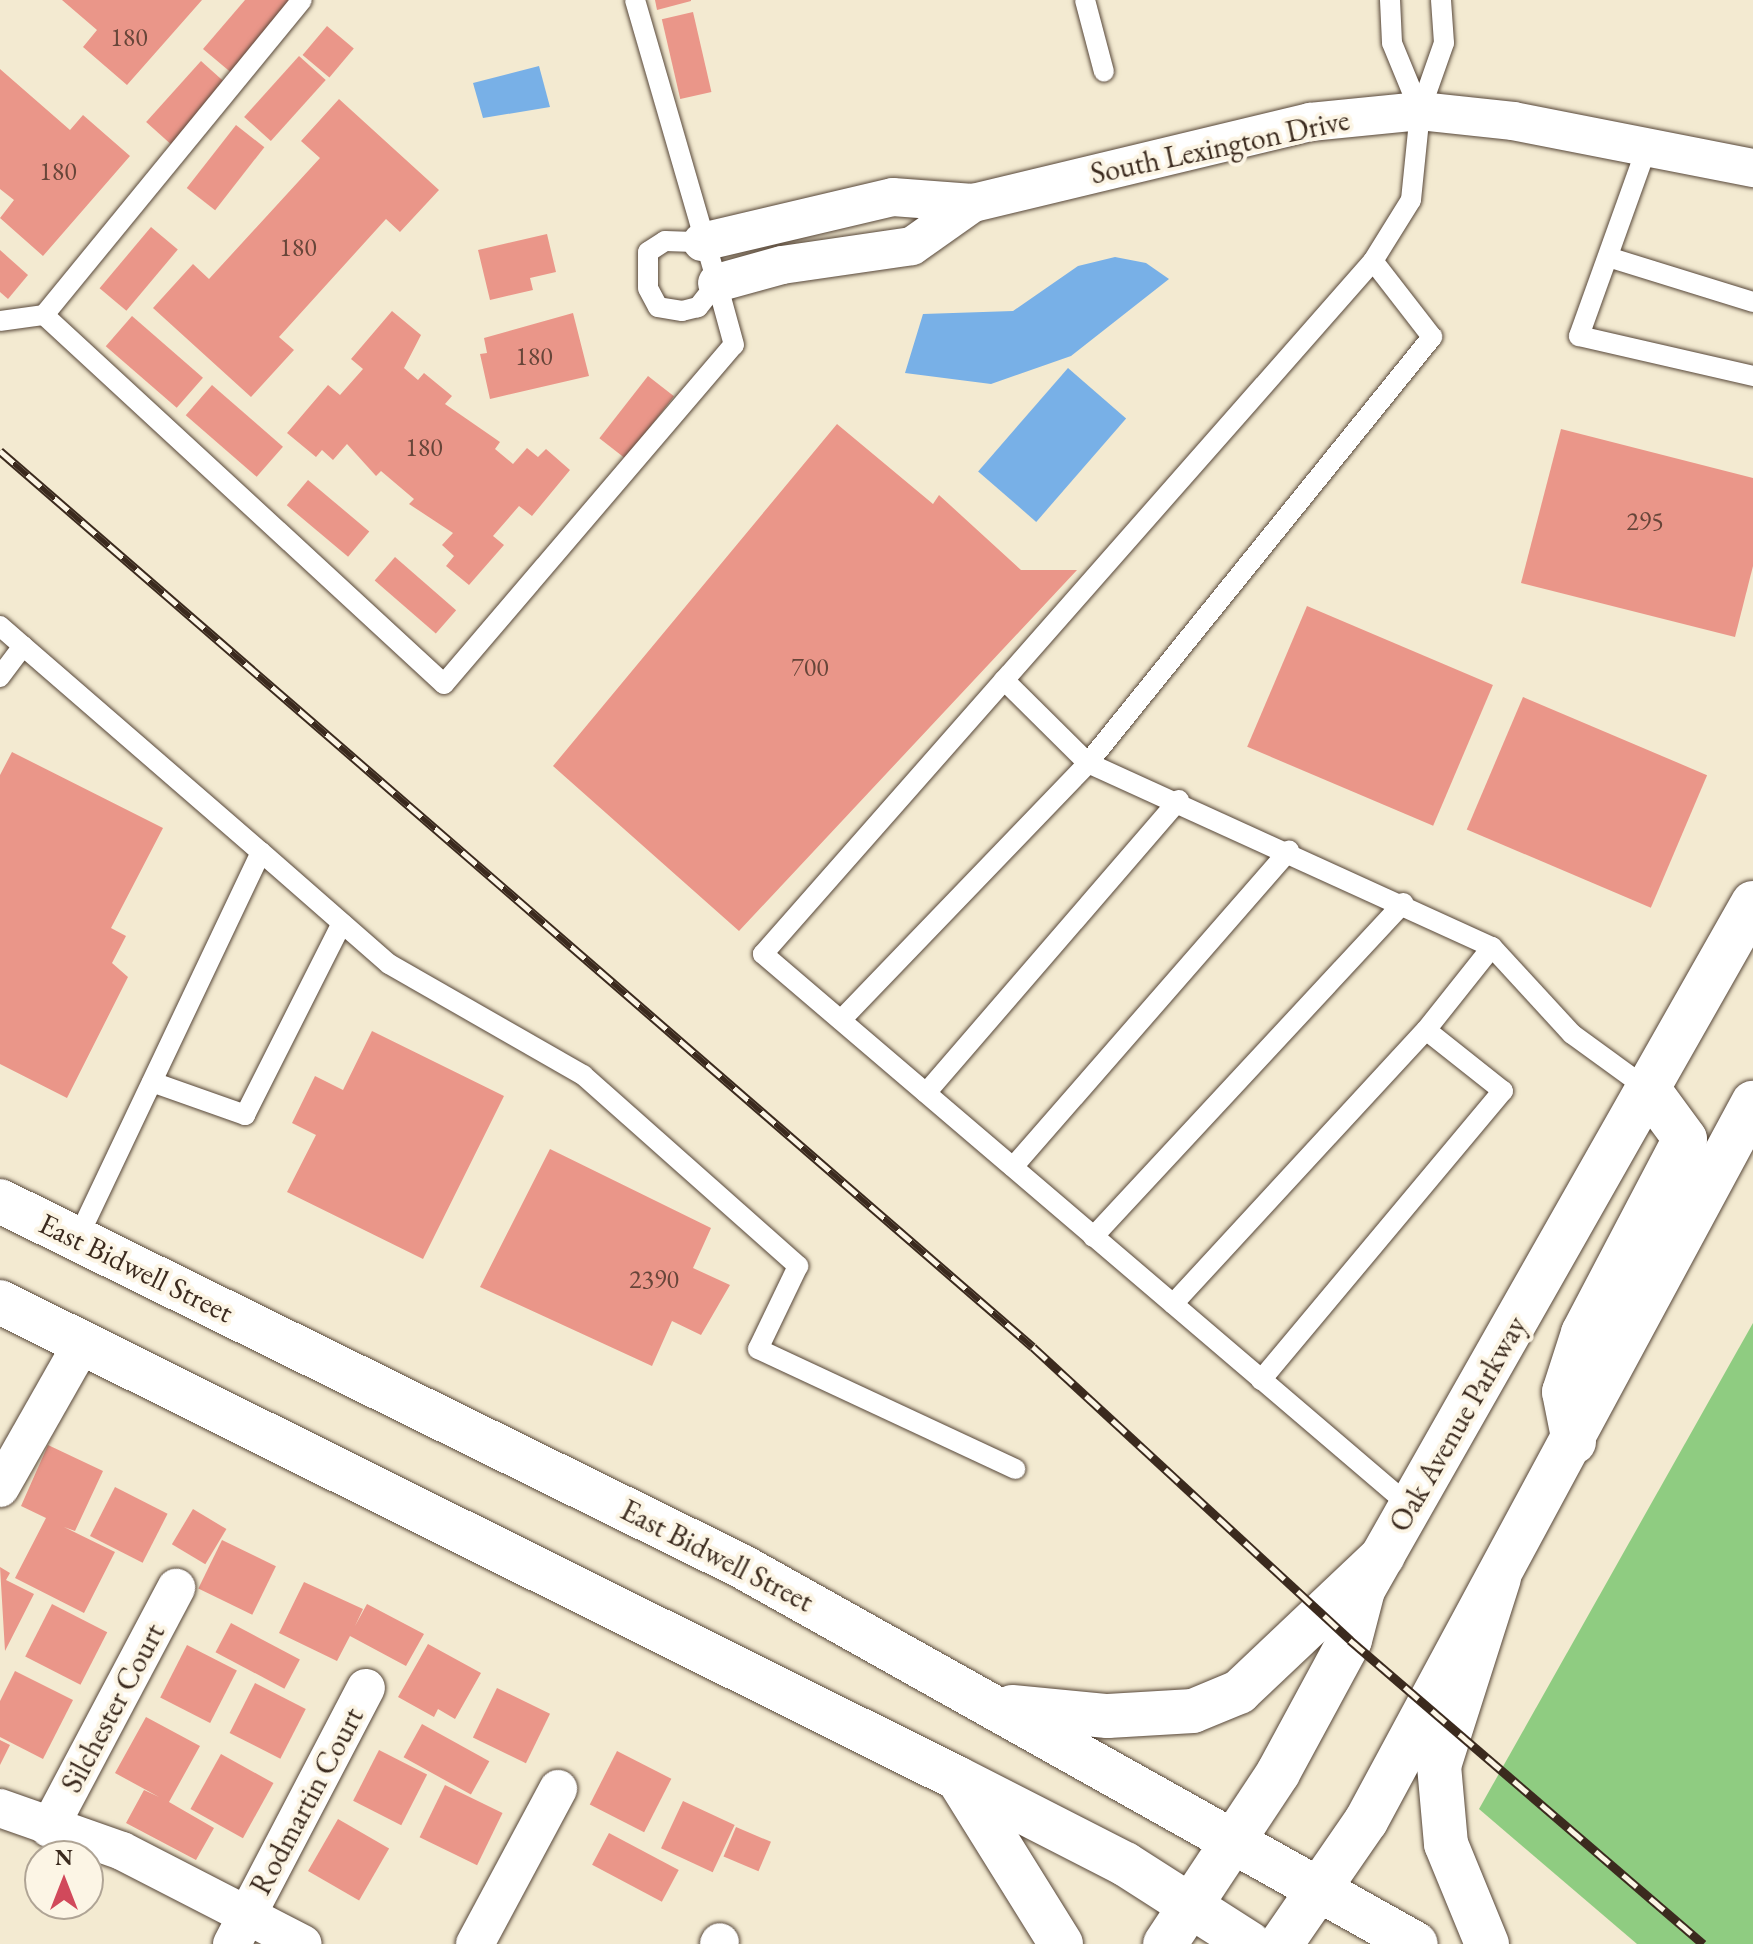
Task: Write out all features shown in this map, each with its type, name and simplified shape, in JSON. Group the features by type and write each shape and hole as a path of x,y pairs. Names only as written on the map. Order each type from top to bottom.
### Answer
{"main road":[{"name":"Oak Avenue Parkway","path":"1165,1944 1234,1837 1350,1640 1383,1556 1753,903"},
{"path":"1574,1442 1564,1392 1583,1333 1685,1139 1649,1090"},
{"path":"1281,1944 1366,1821 1574,1442 1753,1103"},
{"name":"East Bidwell Street","path":"0,1201 743,1567 1234,1837 1416,1944"},
{"path":"0,1302 957,1778 1188,1904 1250,1944"},
{"path":"996,1706 1108,1716 1193,1711 1239,1692 1383,1556"},
{"path":"1487,1944 1446,1844 1439,1766 1499,1578"},
{"path":"957,1778 1061,1944"}],"street":[{"name":"South Lexington Drive","path":"702,242 893,197 973,203 1310,122 1420,111 1647,147 1753,168"},
{"name":"South Lexington Drive","path":"717,283 782,265 912,246 973,203"},
{"path":"0,1488 83,1342"},
{"name":"Silchester Court","path":"49,1828 176,1588"},
{"name":"Rodmartin Court","path":"240,1929 366,1688"},
{"path":"475,1944 558,1789"},
{"path":"0,1808 49,1828 122,1851 240,1929 303,1944"}],"lane":[{"path":"0,321 44,315 302,0"},
{"path":"44,315 444,684 734,345 635,0"},
{"path":"1085,0 1104,72"},
{"path":"1390,0 1392,43 1420,111"},
{"path":"1411,1507 763,954 1373,261 1411,200 1420,111 1444,43 1441,0"},
{"path":"1647,147 1579,336 1753,376"},
{"path":"702,242 665,241 648,252 648,288 658,307 682,311 698,307 717,283"},
{"path":"1608,257 1753,302"},
{"path":"841,1020 1088,763 1432,337 1373,261"},
{"path":"0,626 389,964 583,1075 798,1266 758,1349 1015,1469"},
{"path":"0,677 23,646"},
{"path":"1004,680 1088,763 1179,800 1492,947 1572,1034 1649,1090"},
{"path":"926,1093 1179,800"},
{"path":"1013,1167 1289,851"},
{"path":"77,1240 261,852"},
{"path":"1093,1237 1403,903"},
{"path":"152,1082 245,1115 342,923"},
{"path":"1173,1304 1426,1030 1492,947"},
{"path":"1261,1380 1503,1091 1426,1030"}],"green space":[{"path":"1753,1323 1753,1944 1637,1944 1479,1809"}],"water":[{"path":"539,66 550,107 483,118 473,83"},
{"path":"1115,257 1146,263 1169,279 1071,356 991,384 905,373 923,314 1013,311 1078,266"},
{"path":"1068,368 1126,419 1036,522 978,471"}],"building":[{"path":"62,0 202,0 127,85 83,47 97,30"},
{"path":"245,0 293,0 234,75 203,49"},
{"path":"655,0 691,0 691,1 657,10"},
{"path":"693,12 711,92 680,99 662,19"},
{"path":"327,26 354,48 329,78 303,55"},
{"path":"299,56 326,80 271,141 244,117"},
{"path":"201,61 228,85 173,146 146,122"},
{"path":"0,69 70,130 83,115 130,156 43,256 0,218 14,200 0,189"},
{"path":"339,99 439,190 400,232 386,219 279,337 294,350 251,397 153,308 193,264 209,279 320,158 301,141"},
{"path":"236,125 264,147 215,210 187,188"},
{"path":"151,227 178,249 126,311 100,288"},
{"path":"547,234 556,272 530,278 533,290 490,300 478,250"},
{"path":"0,250 28,275 8,299 0,292"},
{"path":"392,311 421,335 404,368 418,380 424,373 452,396 445,404 500,442 495,449 513,464 527,448 538,457 546,449 570,470 532,516 519,506 493,536 504,545 469,585 446,566 454,556 442,545 453,533 409,504 414,499 381,471 376,476 347,444 333,460 322,450 316,457 287,433 328,385 340,395 363,369 351,359"},
{"path":"573,313 589,376 490,399 480,354 487,353 484,338"},
{"path":"132,316 203,378 177,408 106,346"},
{"path":"648,376 674,396 625,459 599,438"},
{"path":"212,385 283,447 257,477 186,415"},
{"path":"837,424 933,504 939,495 1021,570 1077,570 739,931 553,766"},
{"path":"1561,429 1753,478 1753,566 1735,637 1521,583"},
{"path":"308,480 369,531 348,557 287,505"},
{"path":"395,557 456,610 436,634 375,580"},
{"path":"1307,606 1493,685 1433,826 1247,747"},
{"path":"1523,697 1707,775 1651,908 1467,830"},
{"path":"12,752 163,828 111,928 126,936 112,963 128,977 67,1098 0,1064 0,775"},
{"path":"372,1031 504,1096 423,1259 287,1192 316,1135 292,1123 315,1076 343,1090"},
{"path":"550,1149 711,1228 693,1268 730,1285 701,1335 672,1321 652,1366 480,1287"},
{"path":"48,1445 103,1471 75,1531 64,1527 115,1552 84,1613 15,1578 46,1518 21,1506"},
{"path":"115,1487 168,1514 143,1563 90,1536"},
{"path":"193,1509 226,1529 205,1564 172,1544"},
{"path":"222,1540 276,1566 252,1615 198,1589"},
{"path":"0,1567 10,1573 6,1580 34,1594 5,1651"},
{"path":"304,1582 363,1609 355,1626 367,1604 424,1634 406,1666 350,1636 337,1661 279,1633"},
{"path":"52,1604 107,1632 80,1685 25,1657"},
{"path":"231,1623 300,1660 284,1689 216,1652"},
{"path":"428,1644 481,1673 455,1719 438,1709 434,1717 398,1697"},
{"path":"187,1645 237,1670 210,1723 160,1698"},
{"path":"15,1671 73,1700 43,1759 0,1737 0,1701"},
{"path":"255,1683 306,1709 280,1759 230,1733"},
{"path":"497,1688 550,1714 526,1763 473,1737"},
{"path":"146,1717 200,1746 169,1802 214,1828 196,1860 126,1823 144,1790 159,1797 115,1773"},
{"path":"422,1724 489,1761 471,1795 404,1757"},
{"path":"0,1740 10,1745 0,1765"},
{"path":"379,1750 427,1775 401,1825 353,1801"},
{"path":"617,1751 671,1779 644,1832 590,1804"},
{"path":"221,1754 273,1783 243,1838 190,1809"},
{"path":"445,1785 503,1813 477,1865 420,1837"},
{"path":"683,1801 735,1825 713,1872 661,1848"},
{"path":"338,1819 389,1848 359,1900 308,1871"},
{"path":"736,1827 771,1842 758,1871 723,1856"},
{"path":"609,1833 679,1870 662,1902 592,1865"}],"railway":[{"path":"0,451 1033,1347 1350,1640 1703,1944"}]}
